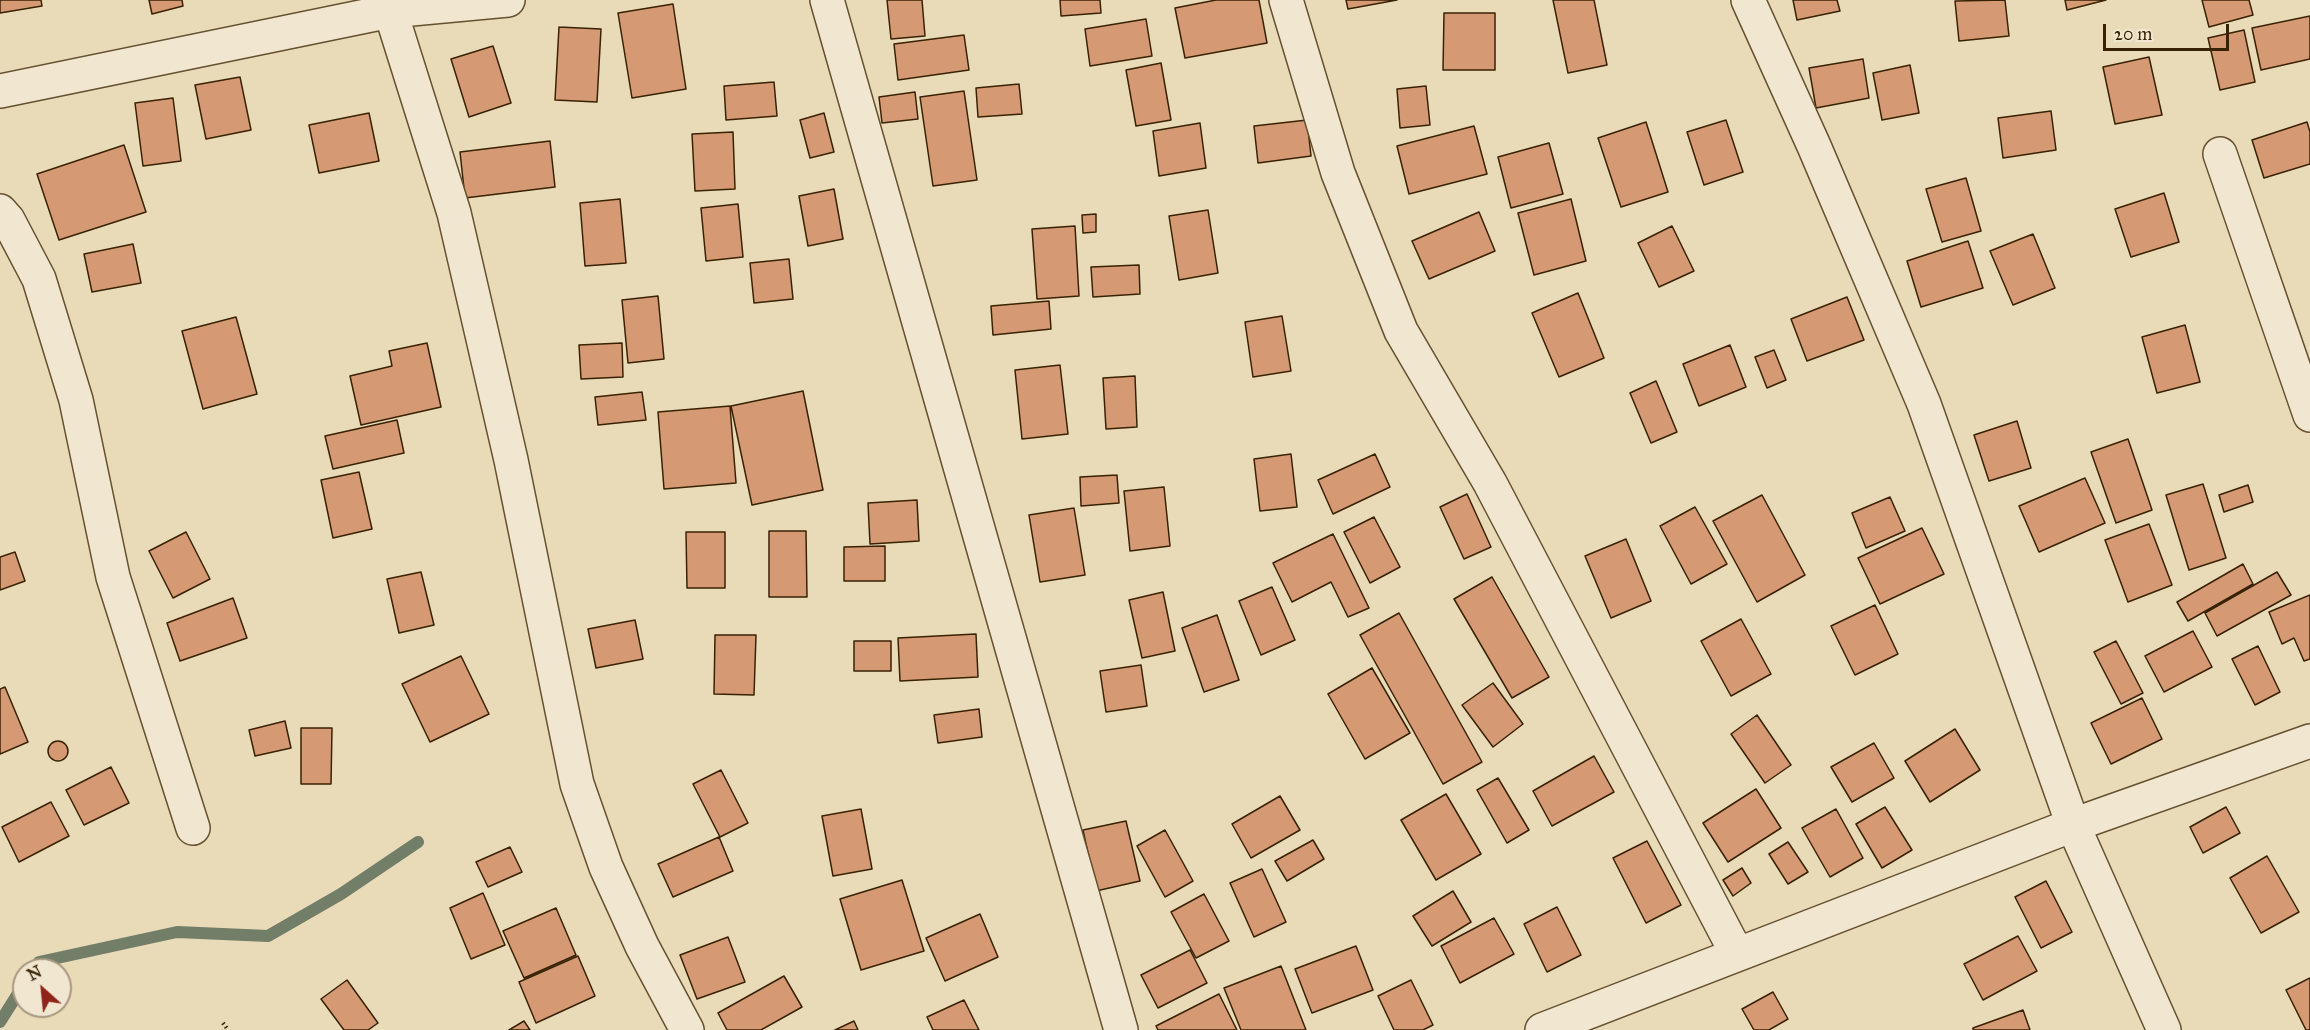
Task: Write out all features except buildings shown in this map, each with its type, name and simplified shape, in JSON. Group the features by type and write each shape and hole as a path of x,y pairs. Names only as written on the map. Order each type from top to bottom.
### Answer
{"street":[{"path":"0,91 389,6 508,0"},
{"path":"827,0 1121,1030"},
{"path":"1287,0 1338,173 1401,331 1490,483 1737,954"},
{"path":"1748,0 1818,156 1924,404 2073,825 2164,1030"},
{"path":"389,6 454,213 511,460 577,784 606,867 642,946 687,1030"},
{"path":"2220,154 2310,415"},
{"path":"0,211 8,220 39,279 76,400 113,577 193,828"},
{"path":"1542,1030 2073,825 2310,741"}],"path":[{"path":"223,1023 228,1030"}],"waterway":[{"path":"57,958 177,932 268,936 341,894 418,842"},
{"path":"0,1022 12,1003"}]}
